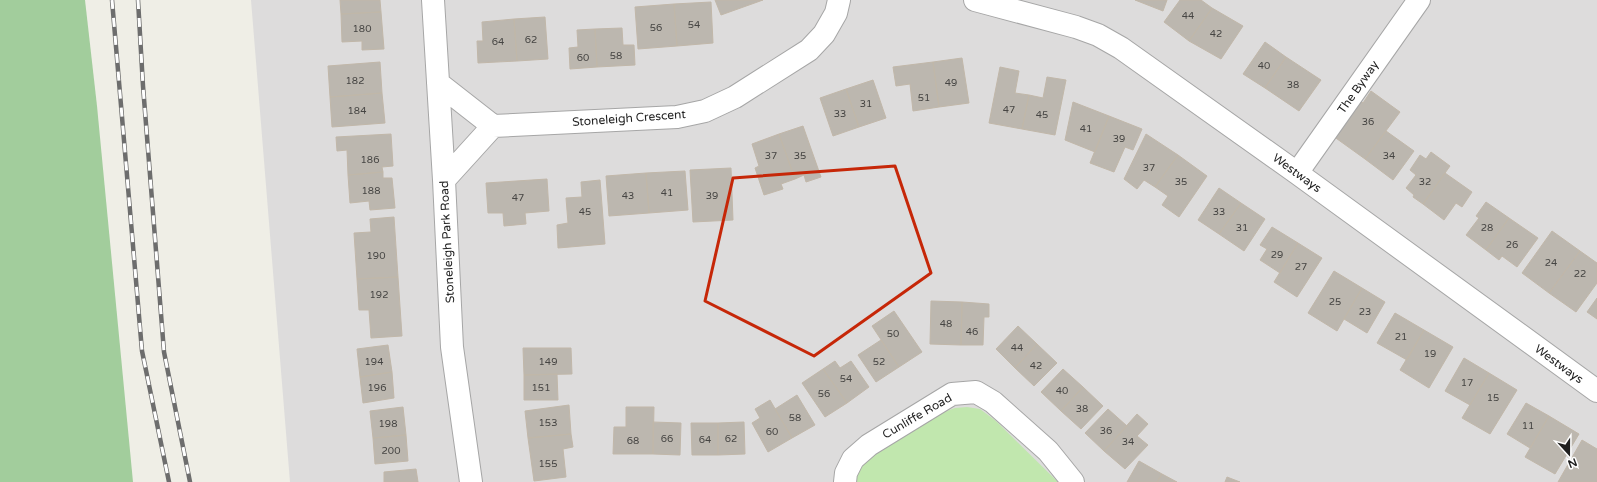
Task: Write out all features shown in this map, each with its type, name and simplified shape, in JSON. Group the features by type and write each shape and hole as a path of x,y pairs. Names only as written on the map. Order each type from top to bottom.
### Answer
{"street":[{"name":"Stoneleigh Park Road","path":"433,0 452,347 471,482"},
{"name":"Stoneleigh Crescent","path":"492,126 677,117 704,111 735,97 809,50 824,34 836,13 839,0"},
{"name":"Westways","path":"975,0 1076,27 1098,35 1121,48 1297,173 1597,391"},
{"name":"The Byway","path":"1297,173 1419,0"},
{"path":"438,83 492,126 444,180"},
{"name":"Cunliffe Road","path":"845,482 846,473 853,459 869,445 952,394 976,392 993,402 1042,446 1074,482"}],"highlighted area":[{"path":"895,166 931,273 814,356 705,301 733,178"}],"shaded area":[{"path":"251,0 1597,0 1597,482 290,482"}],"green space":[{"path":"0,0 85,0 97,106 133,482 0,482"},
{"path":"967,407 980,409 996,421 1058,482 856,482 856,477 865,461 944,412 955,408"}],"building":[{"path":"340,0 380,0 381,12 341,14"},
{"path":"715,0 763,0 721,15"},
{"path":"1135,0 1167,0 1163,11"},
{"path":"1180,0 1201,0 1212,8 1189,41 1164,22"},
{"path":"711,2 713,43 677,46 674,4"},
{"path":"674,4 677,46 638,49 635,7"},
{"path":"1212,8 1243,26 1221,59 1189,41"},
{"path":"381,12 384,49 362,50 362,41 342,42 341,14"},
{"path":"545,17 548,59 517,61 514,19"},
{"path":"514,19 517,61 478,63 477,41 483,41 482,22"},
{"path":"622,28 623,45 634,45 635,65 597,67 595,29"},
{"path":"595,29 597,67 570,69 569,48 578,47 577,30"},
{"path":"1265,42 1286,57 1265,88 1243,74"},
{"path":"1286,57 1321,80 1299,111 1265,88"},
{"path":"962,58 969,103 939,107 933,62"},
{"path":"380,62 382,93 330,97 328,66"},
{"path":"933,62 939,107 913,111 910,84 896,86 893,67"},
{"path":"1000,67 1019,71 1015,93 1029,95 1022,129 989,123"},
{"path":"1047,77 1066,80 1055,135 1022,129 1029,95 1043,98"},
{"path":"873,80 886,118 859,127 846,89"},
{"path":"846,89 859,127 833,136 820,98"},
{"path":"1371,91 1400,112 1365,159 1333,136 1359,100 1363,103"},
{"path":"382,93 385,123 332,127 330,97"},
{"path":"1073,102 1109,116 1095,152 1065,140"},
{"path":"1109,116 1142,129 1133,150 1125,147 1114,172 1090,163"},
{"path":"803,126 821,177 806,182 804,175 795,179 779,134"},
{"path":"1386,131 1414,151 1393,180 1365,159"},
{"path":"391,134 393,166 382,167 383,172 348,175 347,150 337,151 336,137"},
{"path":"779,134 795,179 781,184 783,189 764,195 755,168 759,166 752,144"},
{"path":"1146,134 1178,155 1155,187 1144,180 1137,189 1124,179"},
{"path":"1431,152 1450,166 1423,204 1413,197 1414,195 1406,188 1416,175 1410,170 1420,155 1426,159"},
{"path":"1178,155 1207,176 1179,217 1162,205 1168,196 1155,187"},
{"path":"731,168 733,220 693,222 690,170"},
{"path":"685,171 688,210 649,213 646,173"},
{"path":"383,172 383,178 392,178 395,208 370,210 369,201 350,203 348,175"},
{"path":"646,173 649,213 609,216 606,176"},
{"path":"1445,173 1472,192 1462,207 1456,203 1444,220 1423,204"},
{"path":"547,179 549,211 525,213 526,224 504,226 503,213 488,213 486,183"},
{"path":"600,180 605,244 558,248 557,225 568,223 566,198 582,197 581,182"},
{"path":"1219,188 1241,203 1219,234 1198,220"},
{"path":"1486,202 1509,218 1486,250 1466,235 1479,218 1476,216"},
{"path":"1241,203 1265,219 1244,251 1219,234"},
{"path":"394,217 398,277 357,279 354,233 371,232 370,219"},
{"path":"1509,218 1538,238 1517,267 1502,256 1499,260 1486,250"},
{"path":"1272,227 1298,243 1280,273 1260,260 1267,249 1260,245"},
{"path":"1552,231 1580,251 1549,293 1522,273"},
{"path":"1298,243 1322,258 1297,297 1274,282"},
{"path":"1580,251 1597,263 1597,283 1576,312 1549,293"},
{"path":"1334,271 1362,288 1337,331 1308,313"},
{"path":"398,277 402,336 371,338 369,310 359,310 357,279"},
{"path":"1362,288 1385,302 1367,333 1344,319"},
{"path":"1597,298 1597,319 1587,312"},
{"path":"931,301 962,302 961,345 930,344"},
{"path":"962,302 989,304 989,317 984,317 983,345 961,345"},
{"path":"894,311 922,352 899,367 872,326"},
{"path":"1395,313 1424,330 1407,360 1377,343"},
{"path":"1018,326 1037,344 1015,368 996,349"},
{"path":"1424,330 1453,347 1429,388 1400,370"},
{"path":"881,340 899,367 876,382 858,355"},
{"path":"1037,344 1057,363 1034,386 1015,368"},
{"path":"388,345 392,372 360,377 357,349"},
{"path":"523,348 571,348 572,374 524,375"},
{"path":"1464,358 1489,373 1470,405 1445,391"},
{"path":"835,361 840,368 851,361 869,387 847,403 823,369"},
{"path":"823,369 847,403 825,417 802,383"},
{"path":"1063,369 1083,387 1061,411 1041,392"},
{"path":"392,372 394,398 363,403 360,377"},
{"path":"1489,373 1517,390 1490,434 1462,418"},
{"path":"557,374 558,400 524,400 524,375"},
{"path":"1083,387 1103,406 1081,429 1061,411"},
{"path":"797,395 815,425 792,438 775,409"},
{"path":"770,400 792,438 768,452 752,423 760,418 755,409"},
{"path":"1526,403 1549,416 1530,448 1507,434"},
{"path":"569,405 571,434 528,438 525,411"},
{"path":"403,407 406,435 373,438 370,411"},
{"path":"626,407 654,407 653,454 613,454 614,427 626,427"},
{"path":"1108,409 1127,426 1104,451 1085,433"},
{"path":"1137,414 1148,424 1137,436 1148,445 1125,469 1104,451"},
{"path":"1549,416 1579,434 1555,474 1525,457"},
{"path":"653,422 681,423 680,455 653,454"},
{"path":"744,422 745,454 718,455 718,423"},
{"path":"691,423 718,423 718,455 692,455"},
{"path":"571,434 573,447 563,449 566,477 534,481 528,438"},
{"path":"406,435 408,461 375,464 373,438"},
{"path":"1582,440 1597,449 1597,482 1558,482"},
{"path":"1139,461 1162,474 1157,482 1127,482"},
{"path":"416,469 418,482 384,482 384,472"},
{"path":"1162,474 1177,482 1157,482"},
{"path":"1227,477 1240,482 1225,482"}],"railway":[{"path":"112,0 142,351 169,482"},
{"path":"138,0 143,86 164,352 190,482"}]}
